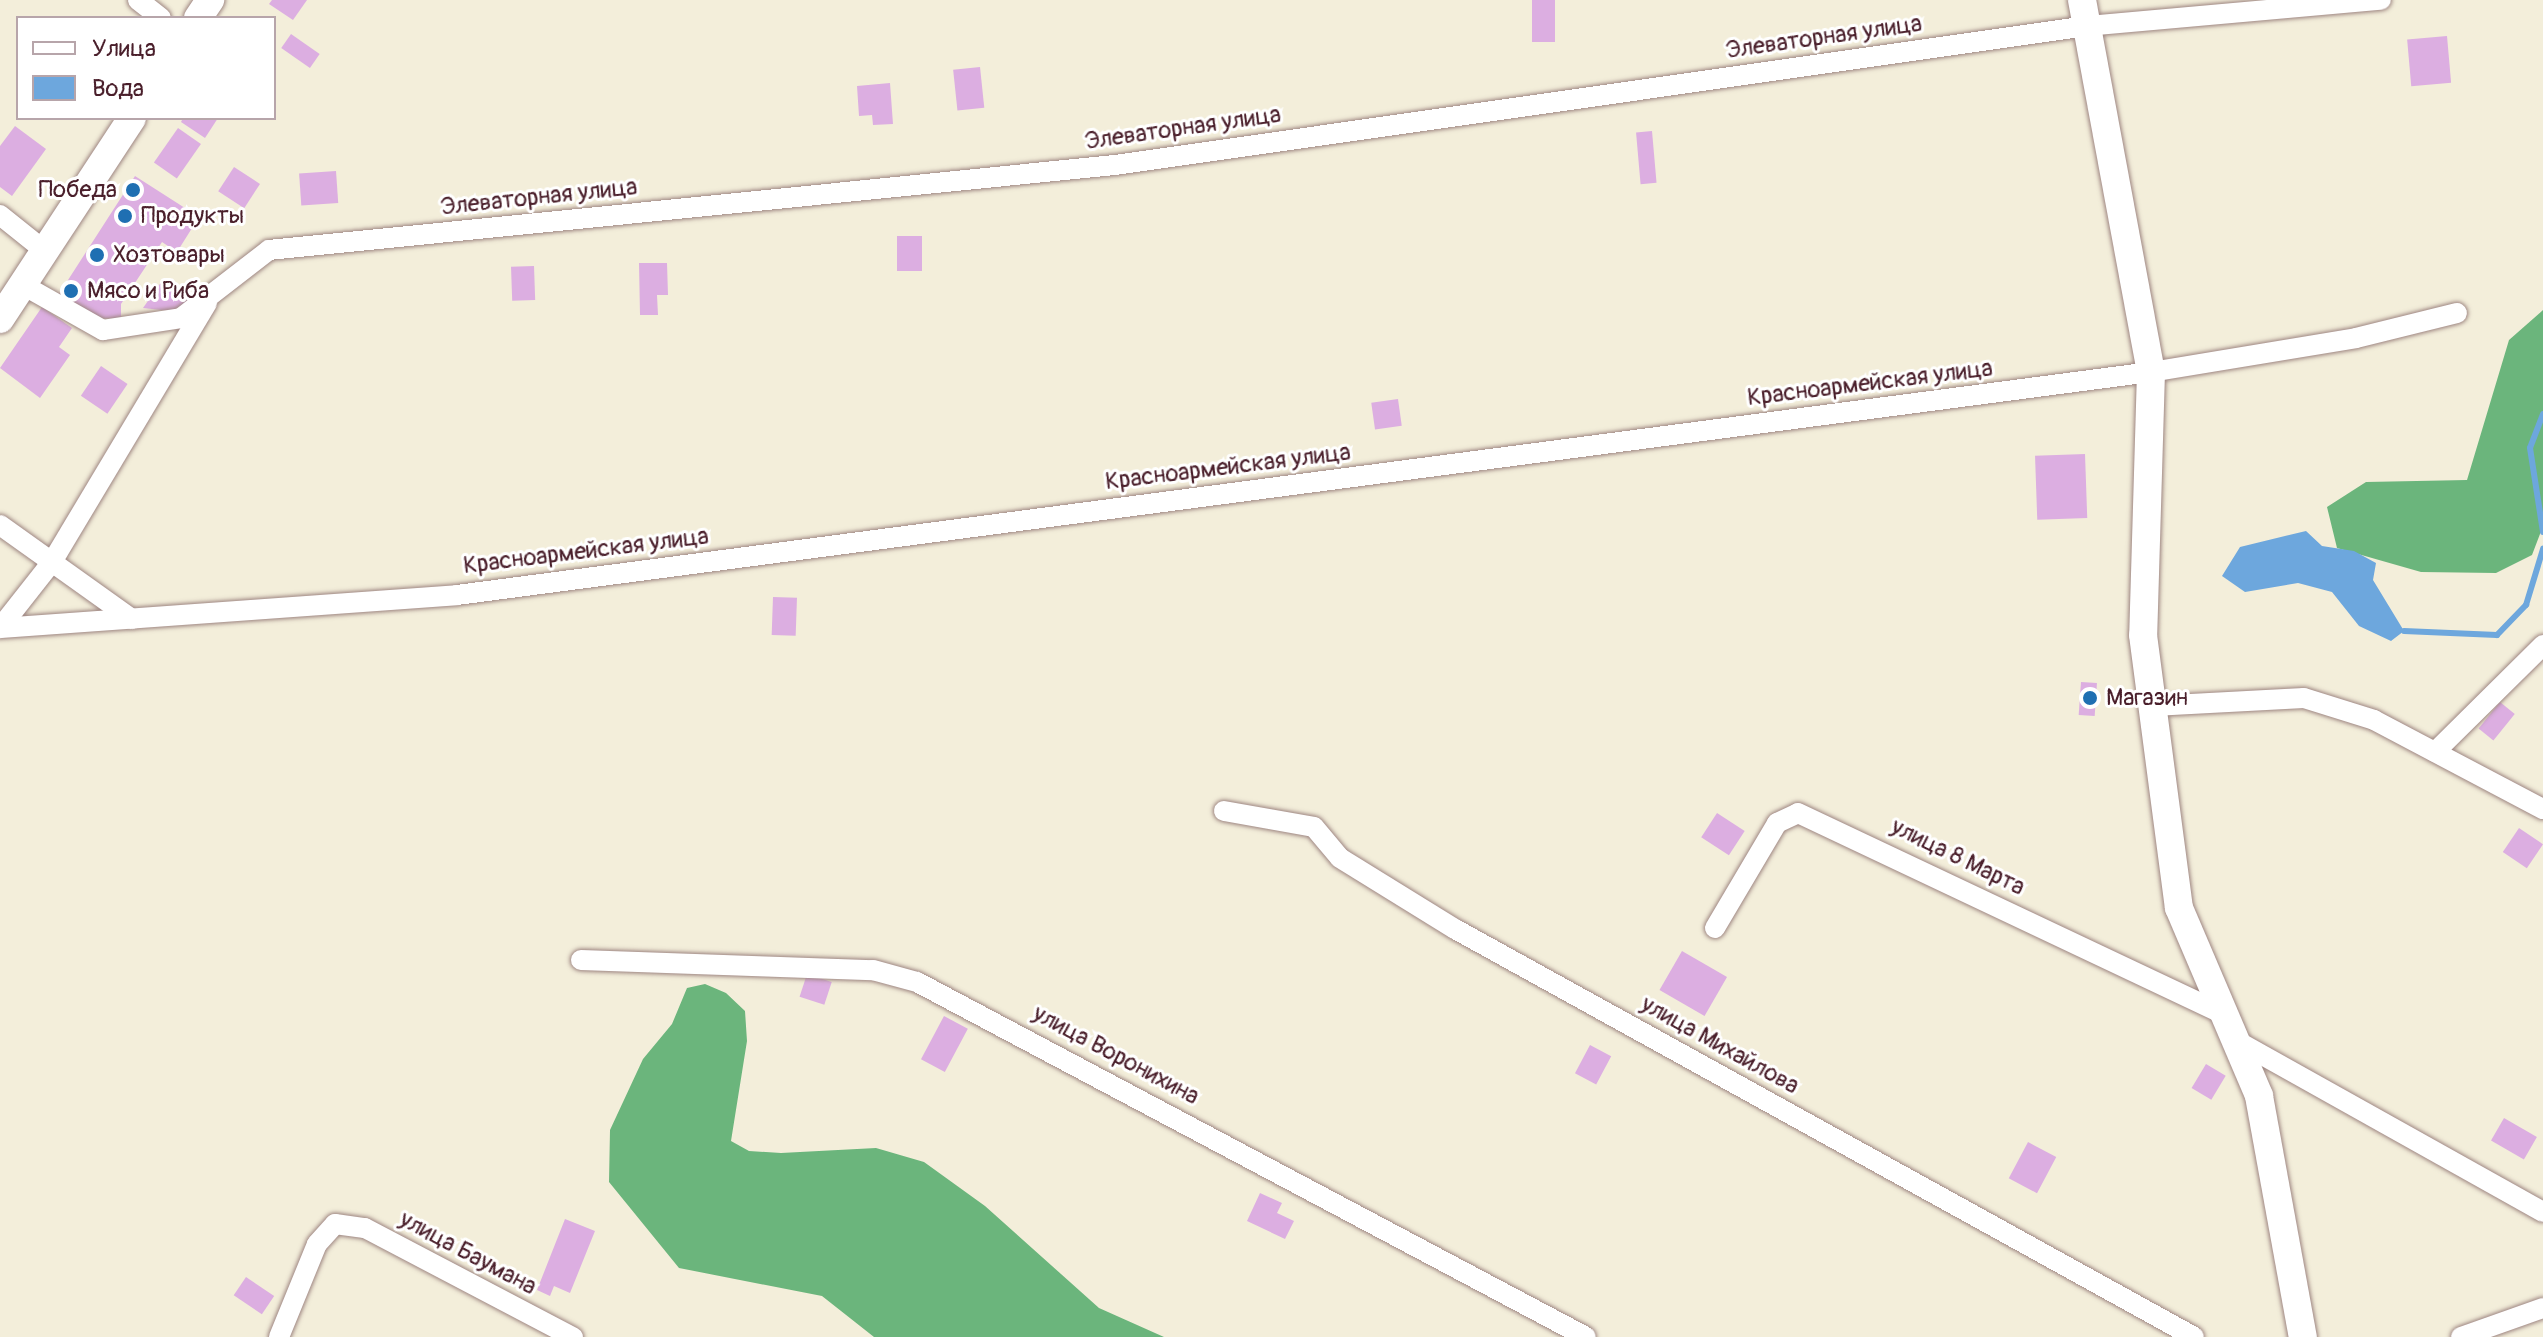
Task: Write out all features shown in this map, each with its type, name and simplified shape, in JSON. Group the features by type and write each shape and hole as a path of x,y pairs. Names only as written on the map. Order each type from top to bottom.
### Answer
{"street":[{"path":"138,0 158,16"},
{"name":"Элеваторная улица","path":"23,285 103,330 181,318 269,250 1115,165 2084,13 2381,0"},
{"path":"2084,13 2151,372 2143,635 2179,908 2239,1042 2259,1096 2303,1337"},
{"path":"0,319 131,120"},
{"path":"0,215 45,251"},
{"name":"Красноармейская улица","path":"0,628 52,562 211,296"},
{"name":"Красноармейская улица","path":"0,628 457,595 2151,372 2356,338 2457,313"},
{"path":"0,525 132,619"},
{"path":"2435,752 2543,645"},
{"path":"2153,706 2304,698 2374,720 2543,809"},
{"name":"улица Михайлова","path":"1224,811 1314,827 1340,858 1455,929 2194,1337"},
{"name":"улица 8 Марта","path":"1715,928 1777,823 1798,813 2224,1014"},
{"name":"улица Воронихина","path":"581,960 873,970 917,982 1586,1337"},
{"path":"2239,1042 2543,1212"},
{"name":"улица Баумана","path":"279,1337 317,1244 335,1224 365,1228 573,1337"},
{"path":"2461,1337 2543,1308"}],"green space":[{"path":"2543,310 2543,526 2532,555 2496,573 2421,572 2337,548 2327,507 2366,482 2467,480 2509,340"},
{"path":"705,984 726,993 745,1011 747,1041 731,1141 749,1151 781,1153 876,1148 924,1162 985,1206 1099,1308 1164,1337 874,1337 822,1296 679,1268 609,1182 610,1130 643,1059 672,1024 687,988"}],"water":[{"path":"2306,531 2322,546 2354,551 2376,563 2373,580 2404,631 2391,641 2359,626 2332,592 2298,583 2245,592 2222,576 2240,547"}],"building":[{"path":"272,0 307,0 293,20 269,4"},
{"path":"1532,0 1555,0 1555,42 1532,42"},
{"path":"291,34 320,54 310,68 281,48"},
{"path":"2447,36 2451,83 2411,86 2407,39"},
{"path":"980,67 984,108 957,111 953,70"},
{"path":"890,83 893,124 873,125 872,115 859,116 857,86"},
{"path":"182,120 217,120 205,138"},
{"path":"15,126 46,149 12,196 0,187 0,146"},
{"path":"178,128 201,144 177,178 154,162"},
{"path":"1652,131 1657,183 1641,184 1636,132"},
{"path":"234,167 260,184 244,208 218,191"},
{"path":"336,171 338,203 301,206 299,174"},
{"path":"135,176 199,217 177,252 162,242 121,304 121,319 96,318 59,294"},
{"path":"897,236 922,236 922,271 897,271"},
{"path":"639,263 667,263 668,295 657,295 658,315 640,315"},
{"path":"534,266 535,300 512,301 511,267"},
{"path":"164,278 196,298 180,312 143,308"},
{"path":"42,307 72,328 59,347 70,355 40,398 0,368"},
{"path":"101,366 128,384 107,414 81,396"},
{"path":"1398,399 1402,426 1375,429 1371,403"},
{"path":"2085,454 2087,518 2037,520 2035,456"},
{"path":"773,597 797,598 796,636 772,635"},
{"path":"2081,682 2097,683 2095,716 2079,715"},
{"path":"2500,702 2515,714 2493,740 2479,728"},
{"path":"1717,813 1745,831 1729,855 1701,837"},
{"path":"2519,828 2543,844 2527,868 2503,852"},
{"path":"1682,951 1727,977 1705,1016 1660,990"},
{"path":"807,974 832,982 824,1005 800,997"},
{"path":"944,1016 968,1029 945,1072 921,1059"},
{"path":"1590,1045 1611,1056 1596,1085 1575,1073"},
{"path":"2206,1064 2226,1076 2211,1100 2192,1088"},
{"path":"2504,1118 2537,1137 2524,1160 2491,1141"},
{"path":"2028,1142 2056,1157 2037,1193 2009,1178"},
{"path":"1260,1193 1282,1203 1277,1213 1294,1221 1285,1239 1247,1221"},
{"path":"565,1219 595,1231 570,1293 554,1286 550,1296 537,1290"},
{"path":"246,1277 274,1296 262,1314 234,1295"}],"waterway":[{"path":"2543,414 2530,448 2543,532"},
{"path":"2404,631 2497,635 2526,605 2543,549"}],"place":[{"name":"Победа","path":"133,190"},
{"name":"Продукты","path":"125,216"},
{"name":"Хозтовары","path":"97,255"},
{"name":"Мясо и Риба","path":"71,291"},
{"name":"Магазин","path":"2090,698"}]}
